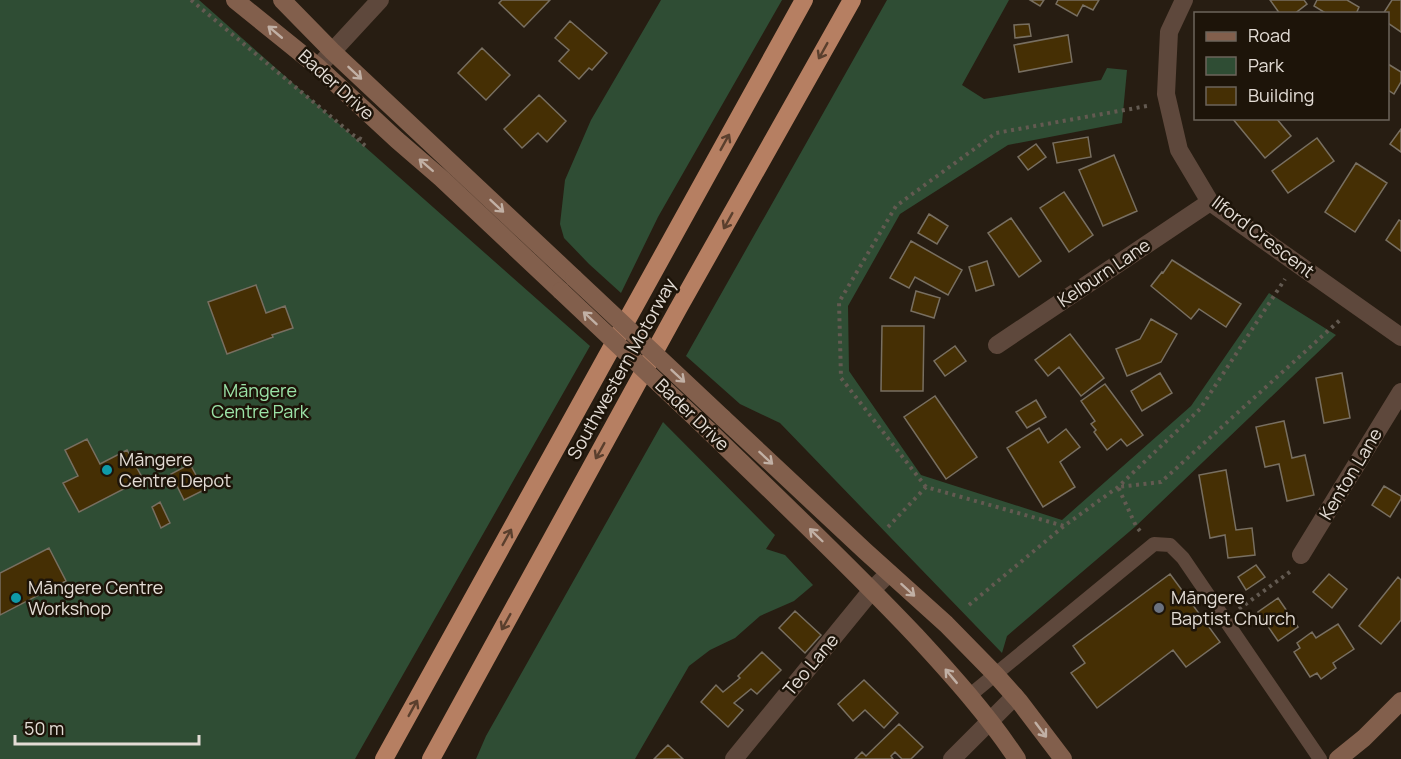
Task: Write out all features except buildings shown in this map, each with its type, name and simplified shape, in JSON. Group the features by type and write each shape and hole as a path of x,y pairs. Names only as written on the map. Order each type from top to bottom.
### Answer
{"highway":[{"name":"Southwestern Motorway","path":"384,759 804,0"},
{"name":"Southwestern Motorway","path":"431,759 678,309 852,0"},
{"path":"440,759 469,689"}],"main road":[{"name":"Bader Drive","path":"236,0 318,67 441,178 708,430 872,590 940,662 989,720 1017,759"},
{"name":"Bader Drive","path":"282,0 332,51 946,624 1015,696 1063,759"},
{"path":"1338,759 1364,738 1401,701"}],"street":[{"path":"318,67 380,0"},
{"name":"Ilford Crescent","path":"1184,0 1169,32 1167,102 1179,150 1210,202 1401,337"},
{"name":"Kelburn Lane","path":"997,345 1210,202"},
{"name":"Kenton Lane","path":"1301,555 1401,392"},
{"name":"Teo Lane","path":"734,759 872,590 889,573"},
{"path":"952,759 1015,696"}],"lane":[{"path":"969,696 1151,545 1170,545 1183,558 1320,759"}],"path":[{"path":"190,0 368,148"},
{"path":"1064,526 926,487 841,378 839,302 896,206 996,133 1167,102"},
{"path":"353,135 374,145"},
{"path":"969,605 1064,526 1118,487 1200,409 1295,263"},
{"path":"1118,487 1161,482 1356,305"},
{"path":"888,527 926,487"},
{"path":"1118,487 1136,526 1151,545"},
{"path":"1225,619 1289,573 1301,555"}],"green space":[{"name":"Māngere Centre Park","path":"0,0 199,0 590,346 355,759 0,759"},
{"path":"661,0 782,0 658,217 621,293 564,238 560,224 565,180 591,120"},
{"path":"887,0 1009,0 962,85 984,99 1101,80 1107,68 1127,70 1122,123 1008,145 900,214 848,306 849,371 921,475 1062,520 1191,406 1269,293 1336,335 1136,526 1007,636 1002,653 780,423 740,404 686,356"},
{"path":"663,422 775,535 766,549 785,555 813,585 794,601 760,616 735,638 710,650 689,666 635,759 476,759 486,736"}],"place":[{"name":"Māngere Centre Depot","path":"107,470"},
{"name":"Māngere Centre Workshop","path":"16,598"},
{"name":"Māngere Baptist Church","path":"1159,608"}]}
